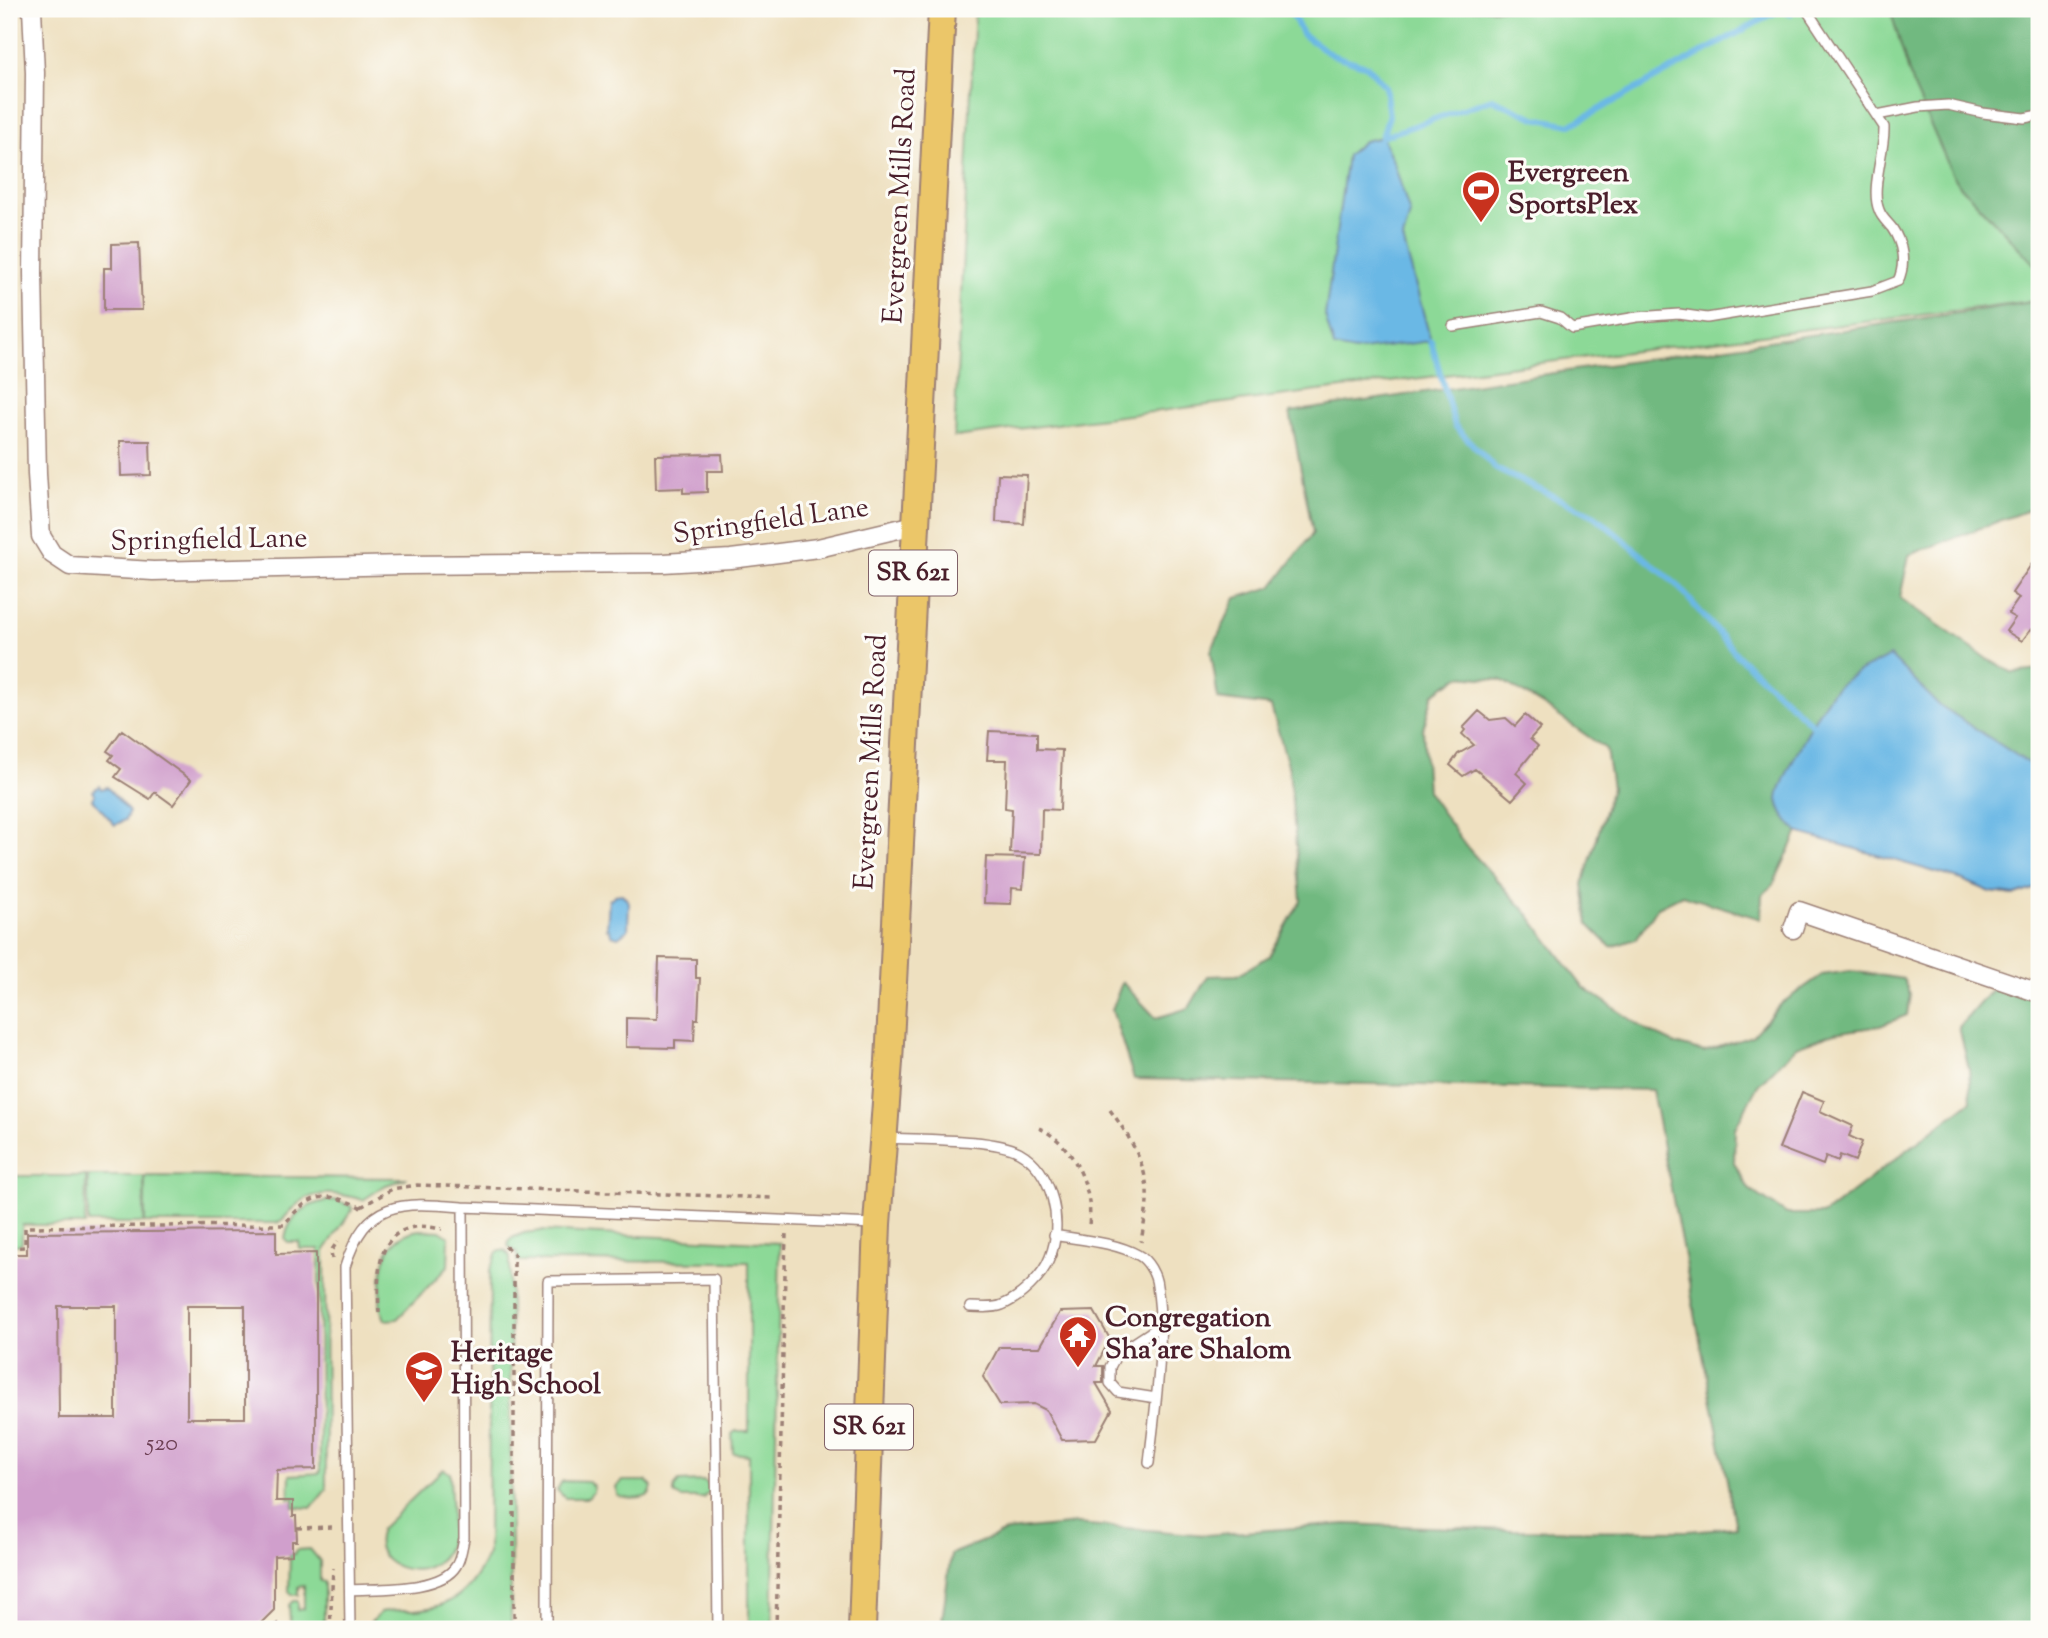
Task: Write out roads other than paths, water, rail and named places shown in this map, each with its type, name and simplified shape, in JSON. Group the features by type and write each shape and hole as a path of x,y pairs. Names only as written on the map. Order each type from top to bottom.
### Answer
{"main road":[{"name":"Evergreen Mills Road","path":"877,1224 885,1138 942,9"},
{"name":"SR 621","path":"862,1629 877,1224"}],"street":[{"name":"Springfield Lane","path":"33,9 33,273 37,474 41,536 52,554 70,566 153,571 379,565 663,563 731,559 818,548 915,525"},
{"path":"1793,929 1799,911 2039,993"}],"lane":[{"path":"1453,326 1541,312 1560,318 1572,328 1637,317 1679,314 1707,318 1872,291 1898,281 1904,268 1899,245 1894,231 1878,210 1877,185 1885,142 1884,127 1806,9"},
{"path":"1877,115 1918,107 1948,105 2024,118 2039,115"},
{"path":"885,1138 980,1143 1019,1152 1040,1170 1053,1199 1056,1224 1050,1258 1025,1292 1000,1307 970,1307"},
{"path":"351,1629 345,1267 352,1243 367,1223 390,1208 418,1203 463,1208 877,1224"},
{"path":"350,1590 421,1585 441,1579 456,1566 464,1539 463,1208"},
{"path":"1054,1235 1114,1246 1139,1255 1148,1263 1157,1283 1160,1326 1149,1463"},
{"path":"547,1629 548,1281 715,1279 718,1629"},
{"path":"1156,1398 1118,1392 1110,1383 1110,1367 1117,1354 1160,1326"}],"water":[{"path":"1382,137 1394,163 1410,214 1403,239 1431,341 1354,351 1334,347 1325,316 1347,155 1364,141"},
{"path":"1890,656 1938,704 2039,770 2039,887 2015,895 1991,892 1963,880 1797,832 1783,813 1778,800 1785,778 1828,697 1847,679"},
{"path":"99,786 101,789 107,787 129,812 125,820 115,825 92,799 95,794 93,791"},
{"path":"622,894 629,902 628,930 618,937 607,929 609,900"}],"waterway":[{"path":"1290,9 1302,34 1332,55 1367,66 1385,86 1389,116 1382,137"},
{"path":"1382,137 1492,99 1535,118 1571,125 1781,9 1790,14"},
{"path":"1431,341 1455,426 1496,469 1595,516 1677,585 1739,657 1813,725"}],"place":[{"name":"Evergreen SportsPlex","path":"1481,224"},
{"name":"Congregation Sha'are Shalom","path":"1078,1369"},
{"name":"Heritage High School","path":"424,1404"}]}
